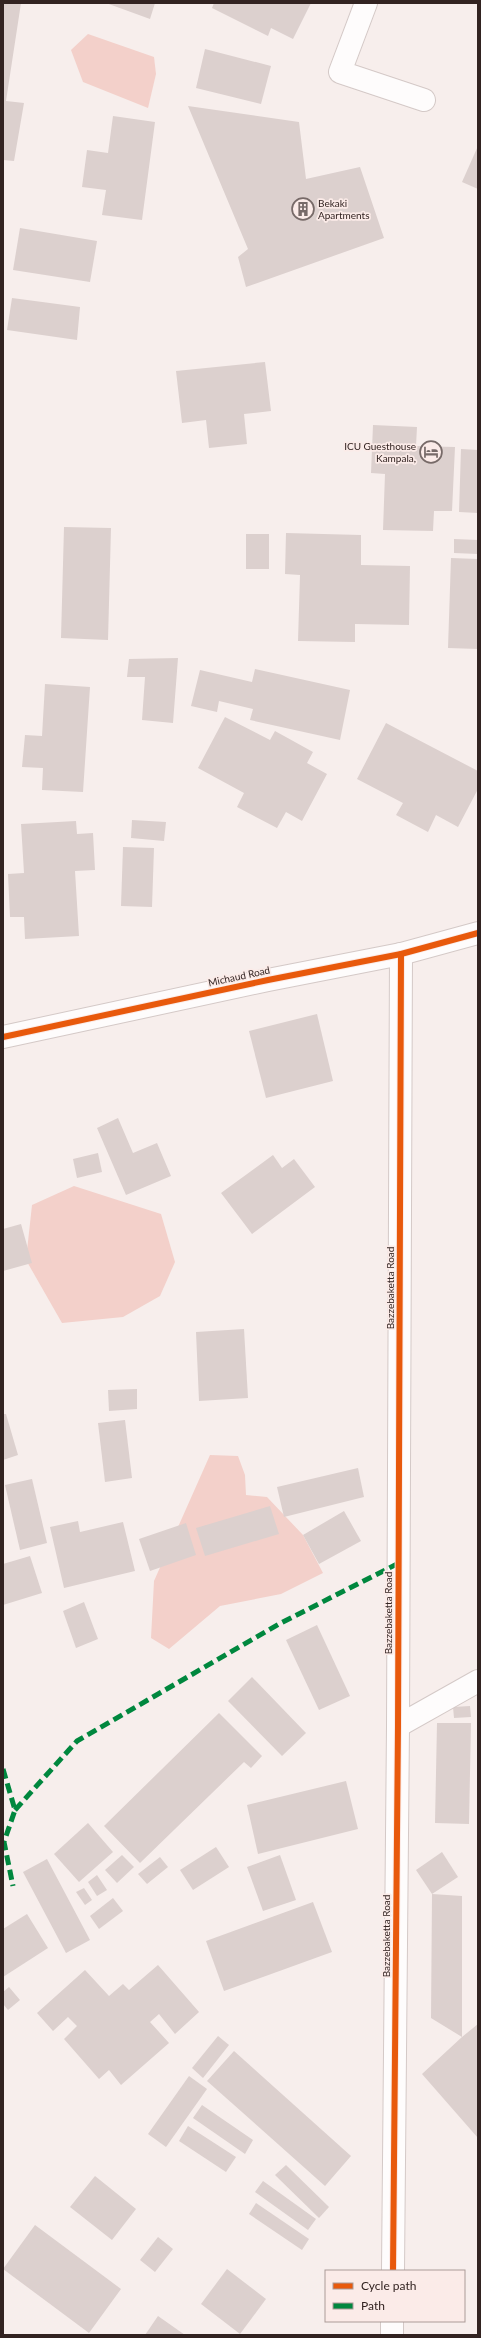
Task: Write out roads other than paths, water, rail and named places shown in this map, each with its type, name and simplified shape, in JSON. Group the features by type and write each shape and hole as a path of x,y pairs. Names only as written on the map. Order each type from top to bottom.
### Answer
{"street":[{"path":"366,3 340,72 424,100"},
{"name":"Michaud Road","path":"3,1037 268,980 401,954 478,933"},
{"name":"Bazzebaketta Road","path":"393,2270 398,1726 401,954"},
{"path":"398,1726 478,1681"},
{"path":"392,2322 392,2335"}],"place":[{"name":"Bekaki Apartments","path":"303,209"},
{"name":"ICU Guesthouse Kampala,","path":"431,452"}]}
